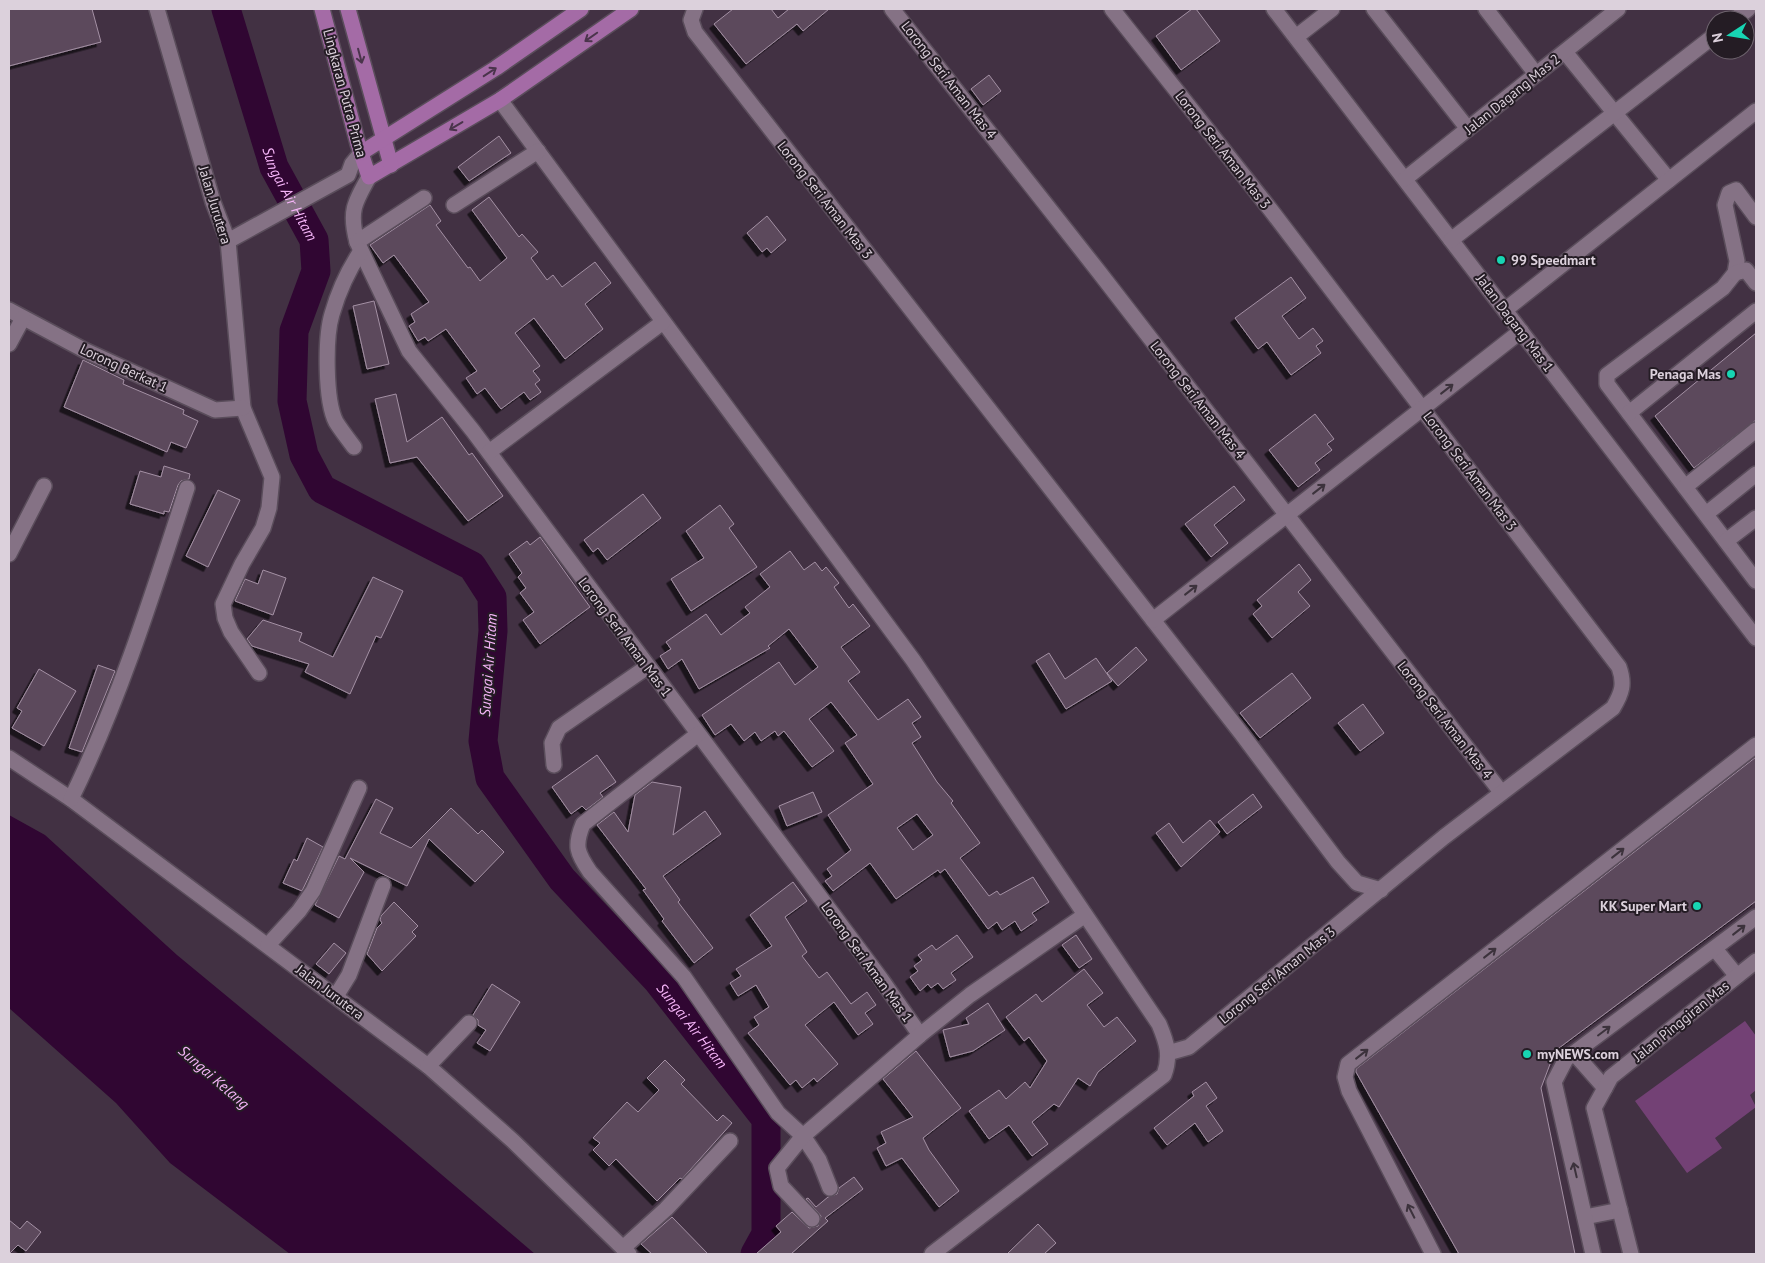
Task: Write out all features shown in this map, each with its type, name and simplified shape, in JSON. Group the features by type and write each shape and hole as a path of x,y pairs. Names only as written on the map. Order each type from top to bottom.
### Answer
{"main road":[{"name":"Lingkaran Putra Prima","path":"322,9 369,177"},
{"name":"Lingkaran Putra Prima","path":"348,9 382,140 391,165"},
{"path":"361,153 496,68 581,9"},
{"path":"369,177 500,100 631,9"}],"street":[{"name":"Jalan Jurutera","path":"157,9 213,202 228,241 243,408 272,477 269,508 263,528 242,564 223,604 225,618 231,632 259,673"},
{"name":"Lorong Seri Aman Mas 4","path":"892,9 1501,792"},
{"name":"Lorong Seri Aman Mas 3","path":"1112,9 1264,202 1620,667 1624,682 1620,696 1613,708 1501,792 1189,1047 1168,1053"},
{"name":"Jalan Dagang Mas 1","path":"1274,9 1756,638"},
{"path":"1296,37 1332,9"},
{"path":"1374,9 1468,129"},
{"path":"1486,9 1536,74"},
{"name":"Jalan Dagang Mas 2","path":"1405,179 1618,9"},
{"name":"Lorong Seri Aman Mas 3","path":"693,12 691,20 695,32 1153,620 1338,862 1357,883 1381,890"},
{"path":"1452,240 1705,43"},
{"path":"1565,52 1669,180"},
{"path":"500,100 913,660 1159,1024 1168,1045 1169,1062 1164,1075 932,1254"},
{"path":"1505,310 1756,111"},
{"path":"454,205 538,152"},
{"path":"228,241 348,176 352,164 361,153"},
{"path":"348,176 358,180 369,177"},
{"name":"Lorong Seri Aman Mas 1","path":"369,177 354,202 352,226 359,247 409,351 489,452 920,1035"},
{"path":"1756,217 1736,190 1729,193 1725,205 1737,261 1735,273 1723,288 1607,375 1607,384 1756,581"},
{"path":"354,447 336,421 329,401 327,371 331,315 359,247 424,198"},
{"path":"1735,273 1746,270 1756,283"},
{"name":"Lorong Berkat 1","path":"9,310 84,350 215,410 243,408"},
{"path":"1629,413 1756,311"},
{"path":"9,344 23,318"},
{"path":"489,452 664,322"},
{"path":"1153,620 1521,331"},
{"path":"1685,487 1756,430"},
{"path":"1706,514 1756,474"},
{"path":"9,554 44,486"},
{"path":"71,799 90,760 140,633 187,488"},
{"path":"1726,541 1756,518"},
{"path":"554,765 552,743 559,728 647,667"},
{"path":"698,734 583,824 576,840 579,856 590,872 684,978 778,1113 803,1136 819,1160 830,1188"},
{"path":"1433,1254 1349,1091 1345,1077 1348,1064 1756,745"},
{"name":"Jalan Jurutera","path":"9,758 71,799 428,1066 513,1141 626,1251"},
{"path":"268,945 300,910 313,892 359,788"},
{"path":"336,996 350,975 383,885"},
{"path":"812,1219 781,1186 777,1168 803,1136 920,1035 970,995 1085,915"},
{"path":"1593,1254 1554,1082 1566,1059 1756,917"},
{"path":"1718,946 1741,974"},
{"name":"Jalan Pinggiran Mas","path":"1631,1254 1594,1108 1611,1077 1756,961"},
{"path":"428,1066 469,1023"},
{"path":"1574,1053 1605,1088"},
{"path":"626,1251 730,1142"},
{"path":"1585,1217 1620,1210"}],"shaded area":[{"path":"1745,1021 1756,1036 1756,1090 1750,1095 1756,1107 1715,1138 1722,1148 1687,1173 1635,1101"}],"water":[{"name":"Sungai Kelang","path":"9,815 45,835 177,955 395,1135 535,1254 290,1254 170,1163 116,1103 9,1008"}],"building":[{"path":"9,9 92,9 101,42 9,66"},
{"path":"733,9 771,9 778,18 789,9 829,9 803,31 797,24 746,64 714,24"},
{"path":"1192,9 1196,9 1220,41 1181,70 1156,36"},
{"path":"989,75 1001,91 983,105 971,89"},
{"path":"499,136 511,153 469,181 458,167"},
{"path":"489,197 519,237 522,234 538,252 531,258 547,280 553,275 562,287 595,262 611,283 585,304 603,329 565,359 534,318 515,333 540,366 533,371 540,380 535,384 541,392 530,400 524,392 501,409 485,388 477,394 466,378 477,371 446,329 428,341 425,337 418,341 409,326 415,322 411,314 429,302 394,255 383,263 370,245 430,205 441,221 436,225 480,281 507,258 472,210"},
{"path":"767,216 786,240 771,253 767,248 762,252 747,233"},
{"path":"1291,277 1306,298 1282,316 1299,339 1313,328 1323,341 1316,346 1321,353 1291,375 1267,342 1258,349 1235,318"},
{"path":"374,301 389,364 367,369 353,306"},
{"name":"Penaga Mas","path":"1756,333 1756,420 1694,468 1655,416"},
{"path":"83,360 124,380 123,384 184,410 183,414 198,421 186,448 171,442 167,452 64,407"},
{"path":"396,394 407,442 442,417 469,455 472,453 503,496 468,521 417,457 390,463 375,399"},
{"path":"1315,414 1334,439 1327,444 1332,450 1315,463 1320,470 1298,487 1269,450"},
{"path":"164,466 190,474 189,479 181,481 178,485 169,512 164,511 164,514 130,504 140,471 161,477"},
{"path":"1234,486 1245,500 1214,525 1228,543 1211,557 1185,524"},
{"path":"218,490 240,500 208,567 186,556"},
{"path":"643,494 661,518 607,560 598,548 593,552 584,540"},
{"path":"720,505 734,524 729,528 757,567 691,611 671,579 704,558 686,531"},
{"path":"540,537 590,607 540,644 523,620 534,612 520,593 526,588 518,577 522,573 509,554 527,541 530,545"},
{"path":"790,551 804,570 815,562 822,571 826,567 839,583 834,587 849,608 853,604 870,626 841,647 860,672 848,681 878,720 908,699 921,717 912,723 921,737 912,743 980,843 960,858 989,896 997,891 1000,895 1033,877 1049,902 1032,913 1037,920 1021,931 1015,921 1002,930 997,922 988,929 945,869 940,873 938,870 896,899 870,863 833,891 825,881 832,876 827,869 851,850 828,815 873,784 845,743 857,735 831,702 809,719 834,751 812,767 784,731 778,736 775,731 761,741 755,732 744,741 731,724 715,735 702,715 779,662 795,685 818,667 789,629 768,646 770,648 699,689 682,659 668,669 660,656 671,649 666,642 706,614 721,635 750,613 745,607 770,587 760,574","holes":["917,814 933,835 913,850 897,828"]},
{"path":"1299,564 1311,580 1298,592 1310,606 1272,638 1253,614 1262,606 1257,600"},
{"path":"263,570 286,578 273,615 235,601 245,579 258,584"},
{"path":"373,577 403,591 381,638 376,636 350,694 305,672 309,664 252,646 247,639 263,620 302,633 299,641 333,657"},
{"path":"1136,647 1147,660 1118,686 1107,673"},
{"path":"1049,653 1065,679 1096,658 1112,681 1066,709 1036,661"},
{"path":"98,665 115,671 82,752 69,748"},
{"path":"39,669 76,691 44,746 12,728 22,711 17,708"},
{"path":"1292,673 1311,698 1260,738 1240,713"},
{"path":"1363,704 1384,733 1360,751 1338,723"},
{"path":"597,755 616,782 600,793 603,797 586,810 582,806 571,814 552,787"},
{"path":"1756,757 1756,901 1555,1051 1541,1088 1575,1254 1459,1254 1356,1069"},
{"path":"652,782 681,787 673,835 705,811 721,834 663,876 680,900 678,902 713,948 694,963 662,921 664,919 643,890 646,889 597,825 614,812 628,832 635,795"},
{"path":"813,792 822,812 787,826 779,806"},
{"path":"1253,794 1262,807 1227,834 1218,822"},
{"path":"376,799 393,808 380,833 411,848 451,808 478,834 482,830 504,852 475,882 429,839 407,886 350,858 364,872 339,918 315,905 339,856 345,859"},
{"path":"1210,820 1220,832 1181,867 1156,833 1169,823 1183,843"},
{"path":"307,838 323,847 302,891 283,883 294,859 297,861"},
{"path":"793,882 807,901 785,917 807,952 802,956 819,978 827,972 851,1004 867,992 876,1005 865,1013 873,1024 858,1035 834,1002 805,1025 838,1064 817,1082 814,1078 802,1088 796,1080 790,1085 748,1033 759,1025 754,1017 769,1007 756,985 738,996 730,983 741,976 736,969 772,946 750,915"},
{"path":"394,902 418,926 412,932 416,936 382,971 367,954 377,928 382,923 380,920 381,916"},
{"path":"957,935 973,957 951,973 956,980 943,989 938,983 931,988 928,984 920,991 910,977 918,971 914,966 922,960 918,955 932,945 936,950"},
{"path":"1076,935 1092,959 1079,968 1062,945"},
{"path":"334,943 346,953 329,974 316,964"},
{"path":"1084,969 1103,993 1087,1005 1104,1027 1117,1017 1136,1041 1098,1072 1090,1086 1078,1078 1059,1107 1054,1104 1032,1122 1048,1144 1032,1156 1009,1125 989,1139 969,1111 999,1090 1006,1099 1025,1082 1030,1088 1047,1061 1029,1037 1024,1041 1006,1017 1036,994 1042,1002"},
{"path":"492,984 520,1002 490,1051 477,1043 486,1030 478,1025 478,1020 473,1015"},
{"path":"988,1003 1005,1030 973,1051 950,1057 943,1030 969,1024 966,1018"},
{"path":"916,1051 961,1108 923,1138 929,1150 959,1191 939,1207 902,1158 886,1166 877,1148 886,1143 881,1132 913,1117 883,1079"},
{"path":"665,1060 685,1080 681,1084 717,1121 723,1115 732,1123 682,1179 680,1178 657,1201 616,1159 609,1166 593,1150 600,1143 593,1138 627,1102 638,1112 659,1090 647,1078"},
{"path":"1206,1082 1217,1098 1206,1106 1223,1131 1208,1142 1195,1123 1167,1145 1154,1128 1194,1096 1192,1092"},
{"path":"854,1177 863,1189 825,1218 828,1221 791,1254 756,1254 781,1232 776,1226 792,1212 809,1228 818,1226 821,1216 806,1199 808,1198 816,1207 828,1197 837,1194 839,1188"},
{"path":"672,1217 708,1254 652,1254 641,1244"},
{"path":"9,1220 20,1229 27,1221 41,1232 26,1251 18,1245 9,1254"},
{"path":"1038,1224 1056,1243 1044,1254 1007,1254"}],"waterway":[{"name":"Sungai Air Hitam","path":"226,9 274,167 314,240 316,271 294,331 292,401 304,455 322,489 472,566 492,597 493,631 483,741 490,778 562,879 657,980 766,1119 766,1234 755,1254"}],"place":[{"name":"99 Speedmart","path":"1501,260"},
{"name":"Penaga Mas","path":"1731,374"},
{"name":"KK Super Mart","path":"1697,906"},
{"name":"myNEWS.com","path":"1527,1054"}]}
